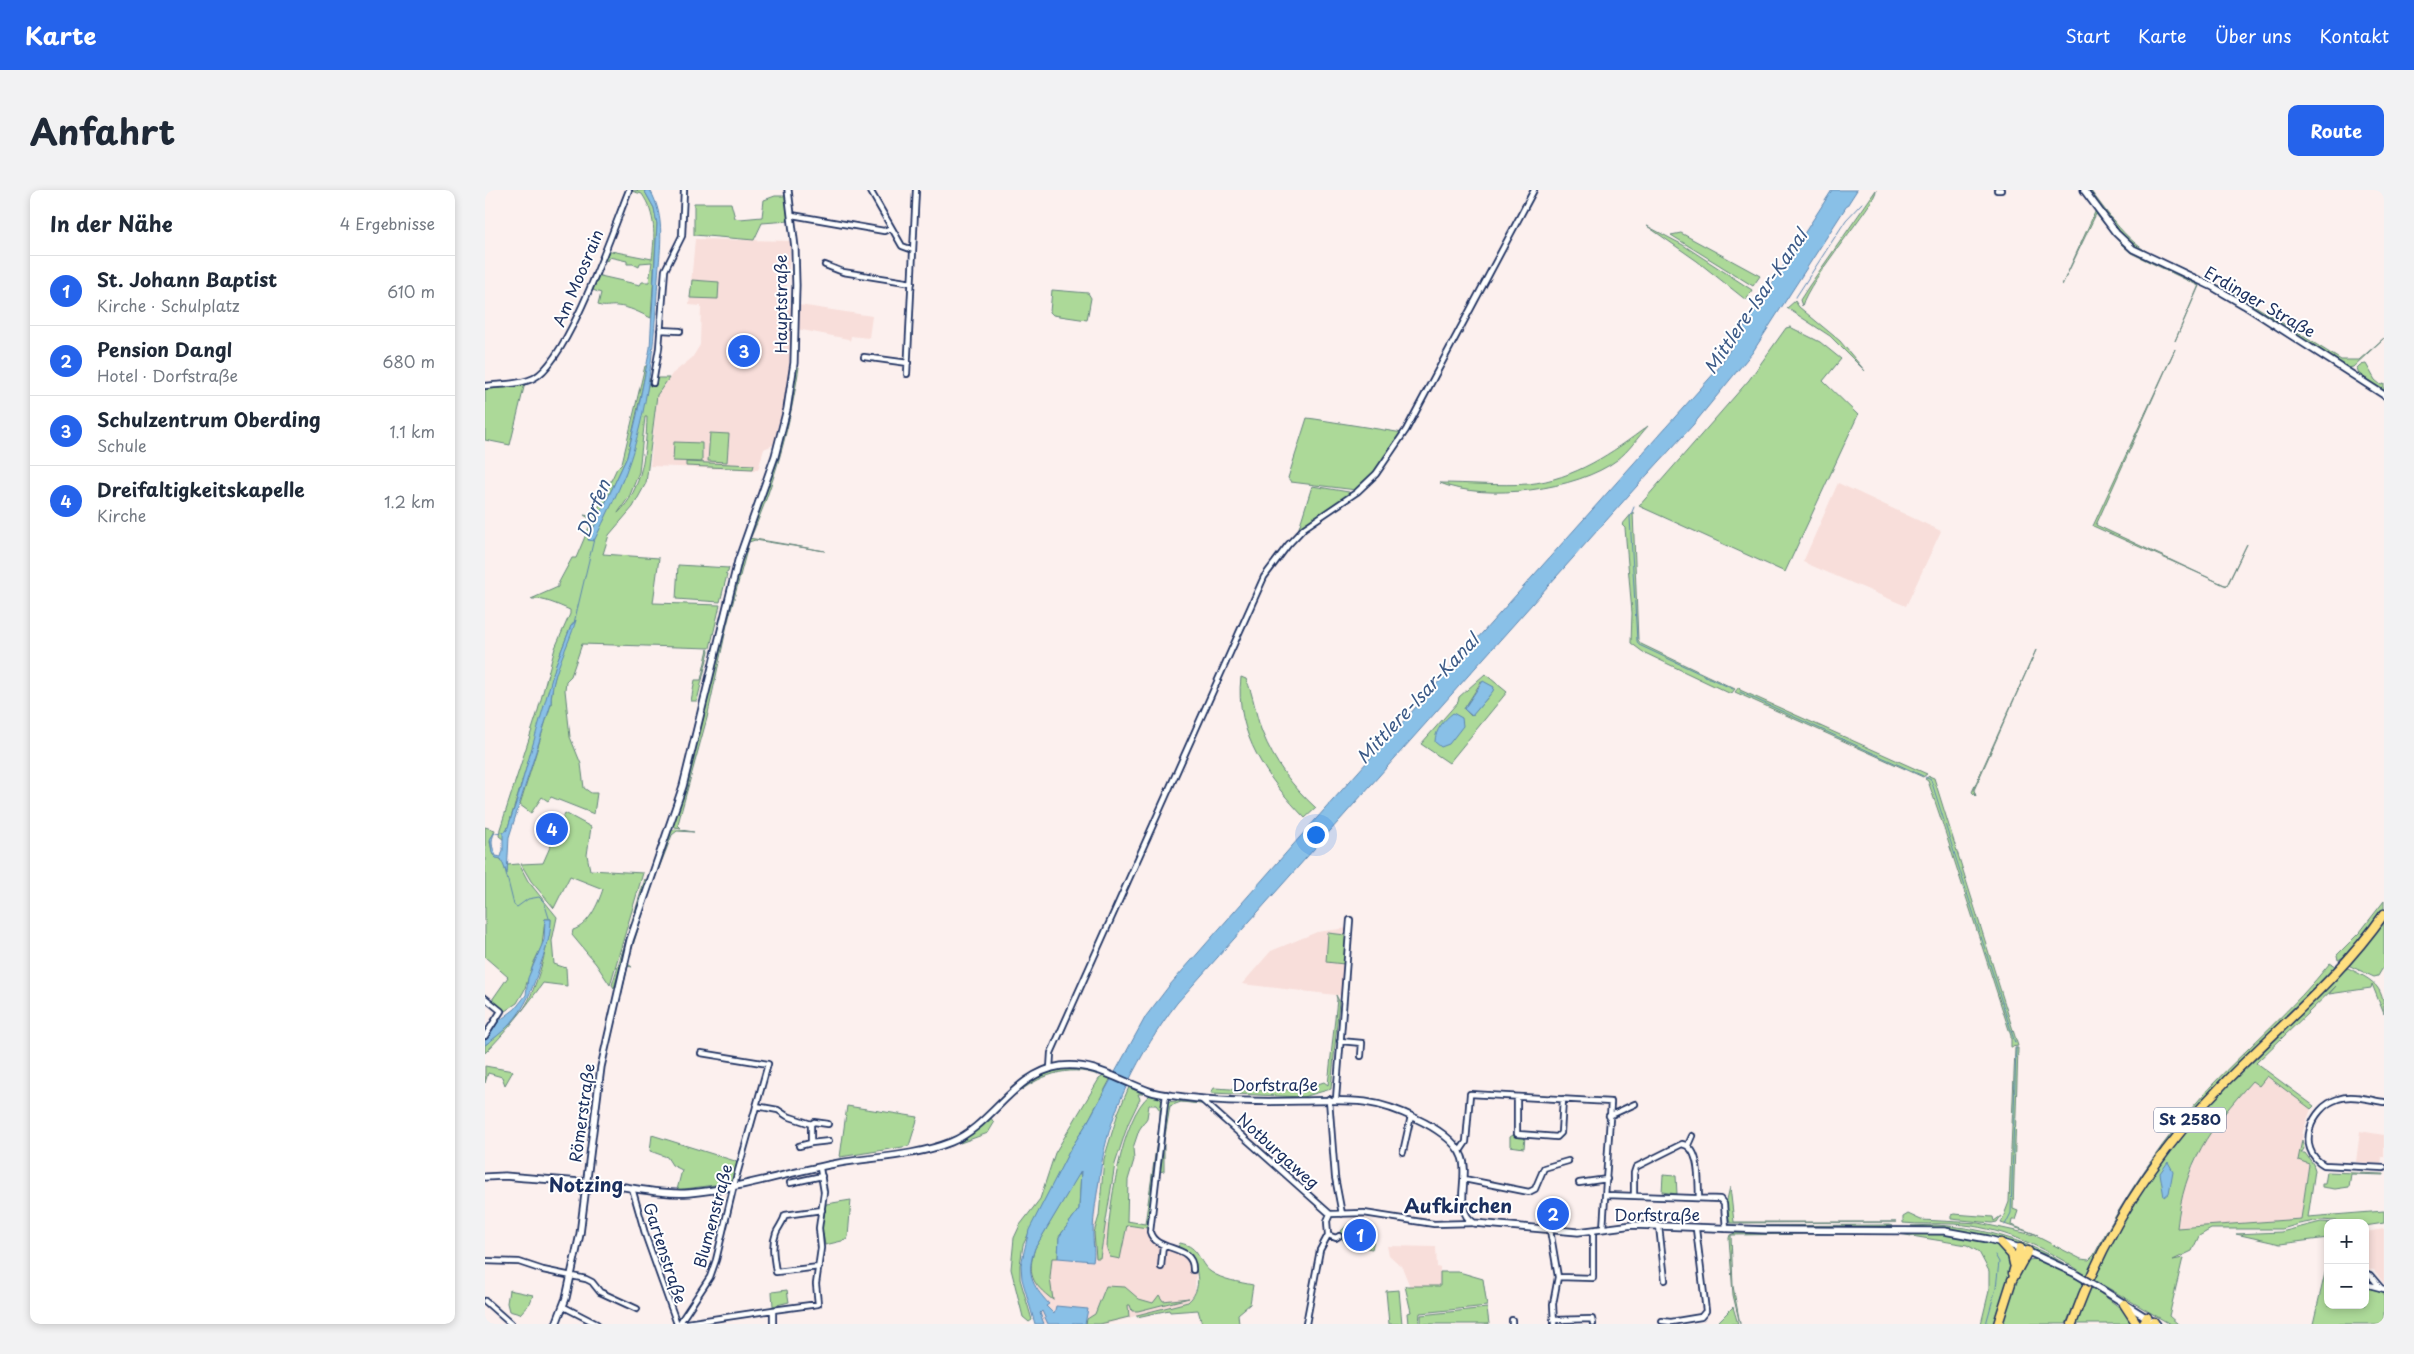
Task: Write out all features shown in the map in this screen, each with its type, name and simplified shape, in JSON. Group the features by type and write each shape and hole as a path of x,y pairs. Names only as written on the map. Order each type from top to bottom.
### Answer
{"highway":[{"name":"St 2580","path":"2072,1324 2111,1236 2157,1162 2219,1089 2335,972 2384,914"},
{"path":"2001,1242 2012,1255 2014,1267"},
{"path":"1998,1324 2012,1280 2019,1248"},
{"path":"2012,1280 2028,1251"},
{"path":"2125,1304 2137,1324"}],"street":[{"name":"Am Moosrain","path":"485,386 532,379 547,366 572,330 629,190"},
{"path":"653,383 665,270 682,236 684,190"},
{"name":"Hauptstraße","path":"619,984 637,916 683,786 738,561 775,456 785,419 795,343 795,248 788,190"},
{"path":"870,190 901,246 913,250"},
{"path":"907,374 916,190"},
{"path":"1050,1069 1051,1053 1264,577 1295,536 1313,521 1357,492 1389,458 1534,190"},
{"name":"Erdinger Straße","path":"2084,190 2116,233 2133,249 2213,287 2244,305 2384,395"},
{"path":"792,215 883,231 891,228"},
{"path":"825,266 838,271 912,283"},
{"path":"660,330 681,331"},
{"path":"864,357 908,363"},
{"path":"1342,1214 1335,1178 1332,1099 1340,1041 1350,920"},
{"name":"Römerstraße","path":"556,1324 564,1308 580,1234 601,1067 619,984"},
{"path":"485,998 501,1011 485,1036"},
{"path":"1340,1041 1362,1043 1361,1056"},
{"name":"Blumenstraße","path":"679,1324 712,1271 768,1064 701,1053"},
{"name":"Dorfstraße","path":"834,1164 920,1150 957,1140 977,1127 1027,1080 1050,1069 1077,1066 1106,1073 1150,1092 1200,1098 1284,1101 1332,1099 1379,1104 1411,1116 1438,1132 1460,1151"},
{"path":"1166,1094 1150,1224 1151,1238 1163,1245 1187,1254 1192,1260 1193,1270"},
{"path":"1459,1224 1467,1219 1463,1207 1463,1158 1460,1151 1466,1142 1470,1094 1611,1102 1607,1195 1603,1229"},
{"path":"1517,1097 1517,1134 1557,1137 1561,1133 1563,1099"},
{"name":"Notburgaweg","path":"1200,1098 1330,1214"},
{"path":"2384,1102 2343,1098 2330,1102 2314,1119 2309,1138 2311,1152 2324,1165 2384,1168"},
{"path":"1609,1116 1635,1104"},
{"path":"756,1106 778,1110 787,1116 811,1124 814,1122 828,1124"},
{"path":"1403,1152 1411,1116"},
{"path":"811,1124 811,1143"},
{"path":"1687,1145 1692,1136"},
{"path":"799,1146 829,1141"},
{"path":"1634,1195 1634,1172 1636,1166 1677,1145 1687,1145"},
{"path":"1687,1145 1696,1163 1699,1197"},
{"path":"1464,1179 1529,1192 1535,1189 1544,1168 1569,1161"},
{"path":"485,1177 505,1176 586,1182 689,1193 834,1164"},
{"path":"798,1171 812,1166 834,1164"},
{"path":"679,1324 818,1304 816,1284 819,1267 821,1210 824,1192 820,1168"},
{"path":"790,1183 822,1176"},
{"path":"1579,1183 1607,1179"},
{"name":"Gartenstraße","path":"632,1188 646,1237 679,1324"},
{"path":"1607,1195 1699,1197 1723,1200 1726,1230"},
{"path":"819,1267 776,1272 772,1248 777,1230 782,1226 785,1215 821,1210"},
{"path":"1306,1323 1319,1250 1328,1235 1327,1221 1330,1214 1364,1213 1434,1224 1474,1223"},
{"name":"Dorfstraße","path":"1467,1219 1474,1223 1550,1230 1593,1230 1633,1225 1726,1230 1929,1230 1966,1234 2001,1242 2028,1251 2074,1273 2125,1304 2150,1322"},
{"path":"1659,1226 1665,1280"},
{"path":"1662,1321 1671,1322 1701,1318 1706,1311 1696,1228"},
{"path":"1550,1230 1558,1277 1553,1304 1553,1322 1593,1319 1593,1324"},
{"path":"1558,1277 1593,1278 1593,1230"},
{"path":"1328,1235 1335,1238 1339,1236"},
{"path":"1161,1267 1163,1245"},
{"path":"485,1262 519,1262 592,1282 600,1292 637,1310"},
{"path":"2369,1274 2383,1288"},
{"path":"2369,1285 2383,1288"},
{"path":"485,1301 511,1324"},
{"path":"564,1308 597,1324"},
{"path":"773,1310 773,1324"},
{"path":"725,1317 725,1324"}],"shaded area":[{"path":"695,239 791,241 785,303 793,309 792,360 785,405 775,444 764,449 758,470 650,466 657,395 672,374 692,358 700,345 701,306 689,305"},
{"path":"799,305 872,316 869,338 851,336 850,341 848,339 797,329"},
{"path":"1838,483 1941,531 1906,606 1803,562"},
{"path":"1348,928 1344,996 1242,984 1271,951 1317,932"},
{"path":"2267,1076 2311,1109 2303,1131 2298,1160 2309,1163 2301,1219 2177,1229 2184,1187 2205,1139 2217,1120 2252,1081"},
{"path":"2360,1131 2384,1135 2384,1157 2382,1157 2381,1164 2356,1162"},
{"path":"1103,1158 1095,1223 1152,1228 1159,1239 1186,1252 1196,1266 1195,1294 1188,1302 1106,1324 1035,1324 1022,1279 1021,1265 1029,1230 1059,1171"},
{"path":"2384,1229 2384,1284 2374,1270 2369,1269 2369,1231"},
{"path":"1387,1246 1436,1247 1437,1267 1440,1268 1440,1286 1410,1287 1402,1267 1389,1255"}],"green space":[{"path":"644,190 654,208 657,224 651,318 635,310 598,305 601,293 590,289 596,275 640,285 642,282 649,282 652,262 640,263 639,267 627,264 627,261 609,257 607,261 603,257 606,250 652,259 654,233 650,210 642,194 631,191"},
{"path":"1876,190 1866,209 1816,278 1802,306 1800,300"},
{"path":"2087,190 2090,190 2115,223 2133,241 2143,249 2168,262 2165,263 2137,249 2121,235"},
{"path":"775,196 786,196 789,221 762,223 754,240 694,235 694,203 731,203 735,218 740,219 762,217 764,200"},
{"path":"2096,210 2114,235 2134,253 2199,286 2131,253 2121,244 2096,214 2062,285"},
{"path":"1647,226 1683,245 1752,290 1746,300 1697,261"},
{"path":"1681,233 1760,276 1753,286 1671,235"},
{"path":"2171,263 2233,292 2341,360 2359,360 2384,338 2353,367 2348,368 2244,301"},
{"path":"692,280 719,282 718,299 690,298"},
{"path":"1052,290 1088,293 1091,298 1087,320 1053,315 1050,312"},
{"path":"1795,301 1799,307 1840,341 1865,371 1830,336 1787,308"},
{"path":"1790,327 1820,342 1841,359 1823,381 1858,415 1785,572 1639,506 1749,380 1786,328"},
{"path":"797,329 796,366 799,367 791,411 781,454 751,537 749,534 780,444"},
{"path":"2175,349 2096,525 2208,577 2093,526"},
{"path":"2366,364 2375,380 2381,385 2384,384 2384,392 2359,374 2357,368 2360,365"},
{"path":"645,366 647,366 627,457 588,540 604,520 625,474 650,378 669,378 657,395 646,483 633,507 609,535 603,554 659,558 653,603 720,605 710,648 582,644 571,676 566,681 565,690 570,737 581,764 584,788 591,793 597,793 594,814 551,797 548,801 542,797 531,813 520,805 551,704 556,674 569,638 571,626 556,664 544,711 504,840 499,836 500,829 537,714 555,648 570,614 570,610 556,604 531,599 558,587 572,558 576,558 592,520 584,515 594,517 617,468 622,463","holes":["645,417 647,417 646,443 638,481 633,493 618,513 630,495 639,472"]},
{"path":"525,383 510,445 485,440 485,388"},
{"path":"1307,418 1403,433 1380,467 1356,490 1291,482 1288,478"},
{"path":"1648,426 1617,460 1579,479 1531,490 1505,492 1481,492 1459,489 1440,483 1517,485 1562,477 1607,455"},
{"path":"710,433 729,434 727,462 708,461"},
{"path":"674,442 702,443 702,462 673,461"},
{"path":"686,462 754,465 753,469 686,466"},
{"path":"1312,486 1349,492 1351,494 1298,531"},
{"path":"1633,512 1638,640 1641,644 1735,689 1731,694 1643,652 1631,643 1632,613 1625,528 1622,525"},
{"path":"749,538 825,551 755,540 749,542 727,625 707,718 679,820 678,825 681,828 675,827 673,824 683,795 739,568"},
{"path":"678,565 729,568 725,574 727,575 720,602 676,599"},
{"path":"708,649 697,701 691,701 695,680 701,680"},
{"path":"2036,650 1974,790 1976,796 1972,792"},
{"path":"1485,674 1507,692 1449,763 1421,744 1458,702 1459,697","holes":["1481,682 1489,685 1489,696 1471,716 1464,709"]},
{"path":"1241,677 1246,679 1249,685 1262,732 1272,754 1291,782 1316,808 1305,818 1279,788 1257,755 1243,717 1240,698"},
{"path":"1739,687 1740,690 1927,774 1923,777 1735,692"},
{"path":"1929,776 1934,778 2018,1046 2011,1047 2011,1036 1940,816 1928,781 1925,779"},
{"path":"565,813 591,827 587,855 590,870 643,873 610,985 596,964 572,935 573,930 584,924 588,919 603,889 570,876 554,908 531,881 521,864 543,863"},
{"path":"485,827 495,830 490,842 493,855 501,859 507,872 507,865 519,864 528,881 557,917 552,941 554,964 566,968 567,986 543,983 515,1019 485,1053 485,1045 511,1023 529,1000 542,965 551,919 545,919 542,946 524,991 517,1003 505,1011 492,1000 508,977 485,957"},
{"path":"675,829 694,832 677,831 672,835 650,891 628,961 628,964 632,967 628,966 620,1000 617,1000 635,935 648,894 671,831"},
{"path":"645,879 646,882 614,988 612,985"},
{"path":"2384,901 2384,909 2377,922 2355,946 2338,960 2337,955 2360,932"},
{"path":"2384,919 2384,966 2378,976 2374,977 2348,965"},
{"path":"1328,933 1346,935 1344,964 1326,962"},
{"path":"2330,963 2335,966 2327,976 2153,1163 2074,1305 2066,1324 2001,1324 2016,1279 2028,1260 2038,1259 2075,1278 2080,1271 2066,1262 2020,1239 1988,1229 1954,1224 1903,1223 1903,1217 1908,1214 1921,1220 1979,1223 2034,1235 2081,1259 2089,1260 2094,1255 2119,1210 2147,1166 2194,1105 2287,1011"},
{"path":"2348,968 2370,980 2382,996 2384,1014 2372,984 2371,988 2329,994 2336,986 2256,1063 2314,1106 2311,1109 2267,1076 2259,1086 2252,1081 2224,1115 2201,1148 2186,1184 2177,1228 2301,1219 2309,1164 2298,1160 2302,1140 2304,1149 2301,1153 2305,1153 2315,1170 2308,1217 2384,1211 2384,1223 2369,1225 2369,1219 2324,1219 2282,1229 2211,1229 2199,1236 2192,1251 2173,1260 2183,1258 2169,1316 2178,1324 2170,1324 2103,1285 2099,1292 2123,1310 2136,1324 2075,1324 2102,1261 2147,1182 2160,1163 2201,1112 2245,1064 2340,973"},
{"path":"1336,995 1339,1001 1331,1089 1303,1097 1211,1093 1214,1088 1270,1091 1297,1089 1324,1082 1328,1085"},
{"path":"2015,1048 2018,1048 2013,1209 2018,1211 2011,1225 2038,1235 2001,1223 2009,1202"},
{"path":"485,1066 513,1071 505,1085 502,1077 488,1073 485,1083"},
{"path":"1059,1069 1078,1069 1097,1073 1098,1075 1087,1072 1065,1071 1043,1077 1015,1095 1015,1092 1031,1080"},
{"path":"1105,1075 1111,1078 1070,1150 1023,1245 1020,1279 1032,1320 1029,1322 1023,1317 1011,1269 1014,1238 1020,1225 1040,1199 1055,1153 1099,1079"},
{"path":"1129,1087 1143,1094 1138,1094 1140,1099 1128,1124 1115,1164 1100,1258 1096,1258 1094,1233 1099,1216 1104,1159 1118,1113"},
{"path":"1150,1095 1159,1098 1163,1102 1147,1228 1127,1225 1120,1259 1110,1257 1107,1249 1113,1190 1124,1144 1131,1123 1140,1106","holes":["1149,1105 1156,1105 1160,1110 1160,1120 1145,1224 1127,1221 1128,1180 1134,1160 1133,1148 1139,1130 1147,1118"]},
{"path":"1176,1101 1202,1104 1181,1102 1170,1106 1164,1142 1164,1171 1158,1172 1167,1102"},
{"path":"847,1106 918,1117 909,1146 840,1157"},
{"path":"991,1118 994,1123 988,1133 960,1143 959,1141"},
{"path":"652,1135 735,1161 737,1163 734,1179 729,1183 677,1190 682,1170 672,1165 667,1157 650,1151"},
{"path":"1513,1135 1525,1136 1524,1148 1510,1146 1510,1137"},
{"path":"1081,1170 1079,1209 1059,1237 1058,1258 1052,1258 1050,1278 1053,1300 1036,1283 1031,1271 1031,1265 1035,1248"},
{"path":"2327,1172 2384,1175 2351,1174 2349,1187 2335,1189 2322,1187 2322,1184 2325,1184"},
{"path":"1663,1175 1676,1176 1677,1194 1662,1192"},
{"path":"1730,1187 1734,1222 1896,1222 1730,1223 1726,1204"},
{"path":"851,1200 848,1237 846,1240 825,1245 822,1227 826,1204"},
{"path":"1951,1215 1993,1217 1994,1221 2001,1216 1997,1222 1992,1223 1951,1219"},
{"path":"1353,1222 1366,1223 1374,1232 1349,1229 1346,1236 1349,1237 1349,1240 1374,1240 1372,1249 1346,1244 1341,1237 1341,1231"},
{"path":"2324,1222 2324,1238 2280,1244 2236,1234 2281,1232"},
{"path":"1936,1225 1973,1229 2009,1238 2043,1252 2076,1271 2044,1254 2005,1240 1955,1230 1911,1226"},
{"path":"1730,1226 1893,1226 1804,1229"},
{"path":"1923,1232 1956,1234 1987,1241 2000,1247 2013,1262 2010,1280 1995,1324 1981,1324 1989,1291 1989,1271 1979,1252 1967,1245 1893,1233 1731,1235 1733,1286 1740,1324 1733,1295 1729,1238 1730,1235 1735,1233"},
{"path":"1180,1243 1192,1248 1203,1264 1216,1275 1253,1285 1250,1304 1238,1314 1239,1324 1202,1324 1198,1310 1170,1312 1169,1310 1137,1317 1137,1315 1188,1302 1194,1296 1198,1281 1197,1273 1190,1258 1178,1247"},
{"path":"1440,1272 1459,1272 1483,1279 1487,1306 1420,1313 1419,1324 1408,1324 1407,1313 1411,1312 1405,1286 1440,1286"},
{"path":"2324,1277 2324,1309 2369,1309 2369,1288 2384,1292 2384,1324 2313,1324"},
{"path":"1106,1286 1125,1287 1139,1299 1153,1303 1159,1295 1163,1301 1189,1298 1138,1311 1132,1311 1130,1305 1128,1305 1129,1317 1100,1324 1086,1324 1087,1319 1095,1314"},
{"path":"509,1290 533,1295 530,1303 520,1314 509,1311 507,1303"},
{"path":"787,1290 789,1302 773,1306 772,1292"},
{"path":"1399,1290 1402,1324 1389,1324 1386,1291"},
{"path":"1733,1307 1738,1324 1716,1324"},
{"path":"1487,1308 1489,1324 1421,1324 1421,1315"}],"water":[{"path":"644,190 650,190 655,201 661,233 655,327 649,376 634,449 615,498 594,541 588,540 627,457 650,348 657,224 654,208"},
{"path":"1832,190 1857,190 1752,353 1693,425 1177,1003 1163,1022 1138,1062 1110,1128 1095,1204 1093,1261 1058,1258 1059,1237 1079,1209 1081,1171 1035,1248 1032,1257 1032,1278 1034,1284 1049,1304 1046,1306 1054,1314 1056,1306 1088,1309 1085,1324 1048,1324 1042,1311 1040,1313 1044,1324 1035,1324 1022,1279 1021,1265 1029,1230 1070,1150 1146,1016 1169,986 1300,837 1717,370"},
{"path":"576,620 557,672 551,704 509,837 507,874 501,859 496,858 492,853 490,839 495,832 492,838 493,847 496,856 501,857 503,833 507,830 516,803 556,664 571,626"},
{"path":"1483,681 1494,687 1493,691 1472,716 1464,709"},
{"path":"1453,713 1462,718 1463,726 1449,744 1441,747 1435,742 1438,729"},
{"path":"545,919 551,919 546,950 528,998 507,1027 485,1045 485,1040 499,1021 515,1009 526,995 528,978 544,940"},
{"path":"2168,1162 2173,1171 2169,1193 2164,1197 2160,1173"}],"waterway":[{"path":"1796,297 1846,220 1862,203"},
{"path":"1634,507 1630,517 1637,641 1639,645 1733,689"},
{"name":"Dorfen","path":"574,623 594,539"},
{"path":"1740,692 1923,776"},
{"path":"1925,777 1931,780 2015,1043"},
{"name":"Dorfen","path":"494,833 503,832"},
{"name":"Dorfen","path":"505,869 514,905 517,907 528,899 539,897 544,902 549,918"},
{"path":"2005,1225 2011,1213 2016,1048"},
{"path":"1986,1324 1996,1288 1999,1262 1995,1255"}],"place":[{"name":"Schulzentrum Oberding","path":"744,351"},
{"name":"Dreifaltigkeitskapelle","path":"552,829"},
{"name":"Pension Dangl","path":"1553,1214"},
{"name":"St. Johann Baptist","path":"1360,1235"}],"district":[{"name":"Notzing","path":"586,1185"},
{"name":"Aufkirchen","path":"1458,1206"}],"water label":[{"name":"Mittlere-Isar-Kanal","path":"1756,302"},
{"name":"Mittlere-Isar-Kanal","path":"1418,699"}]}
